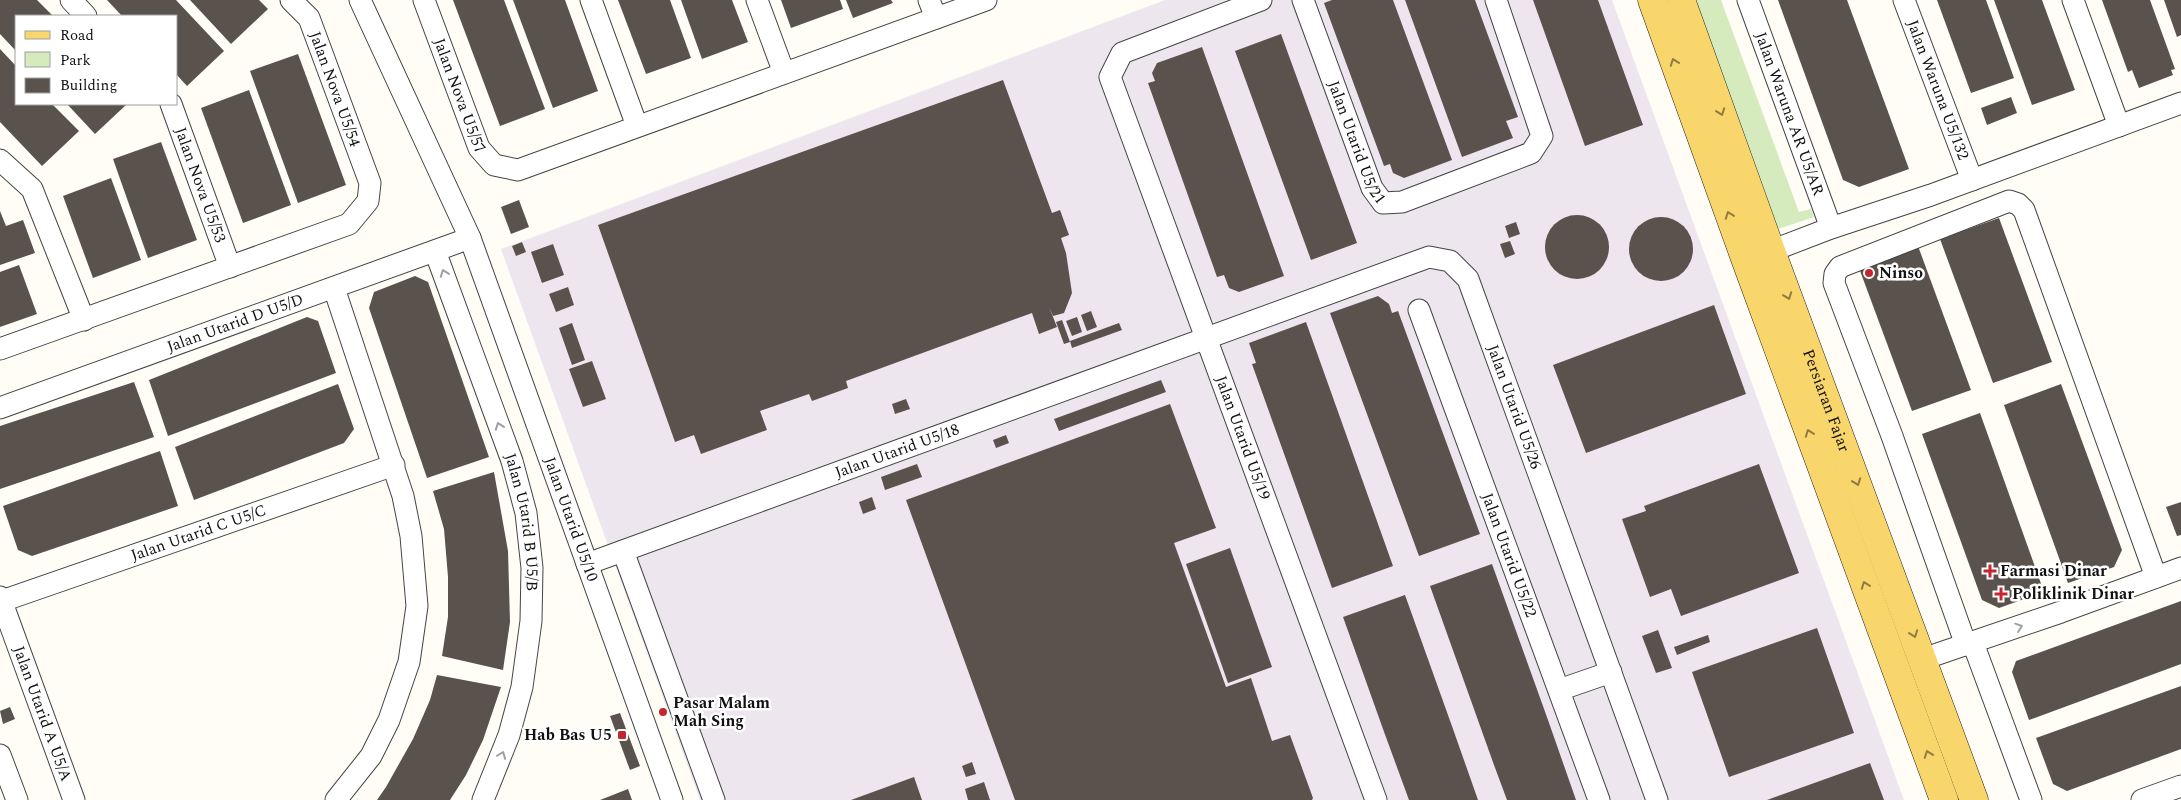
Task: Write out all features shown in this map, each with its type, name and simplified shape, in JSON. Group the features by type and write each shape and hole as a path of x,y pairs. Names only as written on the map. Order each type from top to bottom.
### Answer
{"main road":[{"name":"Persiaran Fajar","path":"1652,0 1944,800"},
{"name":"Persiaran Fajar","path":"1681,0 1771,251 1974,800"}],"street":[{"path":"71,0 85,15"},
{"name":"Jalan Nova U5/54","path":"230,267 349,224 368,201 370,183 309,18 291,0"},
{"name":"Jalan Utarid U5/10","path":"360,0 470,238 672,800"},
{"name":"Jalan Nova U5/57","path":"424,0 480,148 494,165 518,170 638,126"},
{"path":"591,0 638,126 784,73 932,9 986,0"},
{"path":"758,0 784,73"},
{"name":"Jalan Utarid U5/19","path":"1261,0 1122,53 1110,77 1376,800"},
{"name":"Jalan Utarid U5/21","path":"1303,0 1372,188 1383,203 1402,202 1531,153 1542,136 1496,0"},
{"name":"Jalan Waruna AR U5/AR","path":"1748,0 1831,228"},
{"name":"Jalan Waruna U5/132","path":"1904,0 1972,180"},
{"path":"2074,0 2119,126"},
{"path":"1746,261 1831,228 1972,180 2181,103"},
{"name":"Jalan Nova U5/53","path":"171,105 230,267"},
{"path":"4,173 32,189 84,320"},
{"path":"2031,800 1969,644 1834,283 1835,274 1840,266 2009,202 2018,204 2024,210 2156,577"},
{"name":"Jalan Utarid D U5/D","path":"0,408 470,238"},
{"name":"Jalan Utarid B U5/B","path":"435,251 512,461 526,513 532,568 531,621 522,687 509,735 483,800"},
{"name":"Jalan Utarid U5/26","path":"1207,338 1430,257 1450,261 1468,279 1657,800"},
{"path":"0,349 230,267"},
{"path":"334,288 403,496 411,536 417,606 409,662 389,720 371,756 336,800"},
{"name":"Jalan Utarid U5/22","path":"1419,310 1599,800"},
{"name":"Jalan Utarid U5/18","path":"587,564 1207,338"},
{"name":"Jalan Utarid C U5/C","path":"1,599 394,466"},
{"path":"623,551 714,800"},
{"path":"1923,658 1969,644 2181,568"},
{"name":"Jalan Utarid A U5/A","path":"1,599 74,800"},
{"path":"1559,690 1610,672"},
{"path":"0,755 17,800"},
{"path":"2142,800 2181,786"}],"shaded area":[{"path":"1165,0 1612,0 1904,800 700,800 501,249"}],"green space":[{"path":"1697,0 1721,0 1799,212 1811,209 1814,217 1778,229 1700,21"}],"building":[{"path":"0,0 37,0 52,15 15,15 15,50 0,34"},
{"path":"107,0 176,0 224,51 187,86 178,76 178,15 121,15"},
{"path":"190,0 259,0 268,9 231,44"},
{"path":"453,0 504,0 545,109 500,126"},
{"path":"513,0 565,0 598,91 553,108"},
{"path":"618,0 670,0 691,58 646,74"},
{"path":"681,0 732,0 748,42 702,59"},
{"path":"781,0 840,0 843,9 791,28"},
{"path":"846,0 891,0 893,3 853,18"},
{"path":"1332,0 1393,0 1452,160 1404,178 1393,173 1390,164 1384,166 1324,3"},
{"path":"1405,0 1475,0 1518,117 1506,121 1513,138 1462,157"},
{"path":"1533,0 1598,0 1643,125 1585,146"},
{"path":"1778,0 1847,0 1909,169 1859,187 1843,180"},
{"path":"1937,0 1986,0 2014,78 1971,93"},
{"path":"1994,0 2042,0 2075,90 2032,105"},
{"path":"2102,0 2150,0 2175,69 2171,70 2173,75 2139,88 2132,70 2128,72"},
{"path":"2164,0 2181,0 2181,35 2177,37"},
{"path":"1281,34 1357,243 1311,260 1235,51"},
{"path":"1202,47 1284,276 1239,292 1229,288 1224,275 1217,277 1148,83 1155,81 1152,73 1157,63"},
{"path":"0,49 15,65 15,105 53,105 79,131 42,166 0,122"},
{"path":"298,54 346,185 298,203 250,71"},
{"path":"1003,80 1052,213 1060,210 1069,235 1061,238 1066,253 1072,293 1064,313 1053,316 1049,307 1057,327 1039,334 1032,313 846,381 848,388 812,401 809,394 760,411 767,430 701,454 694,435 675,442 598,225"},
{"path":"249,90 291,205 243,223 201,108"},
{"path":"2011,97 2017,113 1987,125 1981,108"},
{"path":"68,105 126,105 95,134"},
{"path":"161,142 197,240 148,258 113,159"},
{"path":"111,178 141,260 93,278 63,196"},
{"path":"519,200 529,227 511,234 501,207"},
{"path":"0,211 6,226 23,220 35,253 0,265"},
{"path":"1571,215 1583,215 1600,224 1607,235 1609,247 1607,259 1600,270 1583,279 1571,279 1559,274 1550,265 1545,253 1545,241 1550,229 1559,220"},
{"path":"1655,217 1667,217 1684,226 1691,237 1693,249 1691,261 1684,272 1667,281 1655,281 1643,276 1634,267 1629,255 1629,243 1634,231 1643,222"},
{"path":"1999,218 2052,362 1993,383 1940,239"},
{"path":"1516,222 1520,234 1509,238 1505,226"},
{"path":"1510,241 1515,254 1505,258 1500,244"},
{"path":"522,242 526,252 516,256 512,246"},
{"path":"553,244 564,275 542,283 531,252"},
{"path":"1918,246 1971,390 1912,411 1859,268"},
{"path":"19,265 37,314 0,327 0,272"},
{"path":"415,276 428,282 489,457 427,478 369,308 374,292"},
{"path":"568,287 574,305 556,312 549,294"},
{"path":"1378,296 1389,304 1392,313 1398,311 1480,534 1419,556 1330,313"},
{"path":"1714,305 1746,394 1586,453 1553,365"},
{"path":"1091,311 1097,327 1087,331 1081,315"},
{"path":"307,317 318,321 336,373 168,436 149,380"},
{"path":"1077,317 1082,332 1072,336 1066,321"},
{"path":"1062,320 1070,342 1064,344 1056,322"},
{"path":"1306,322 1393,566 1332,588 1252,364 1256,363 1249,343"},
{"path":"572,323 585,360 572,365 559,328"},
{"path":"1119,323 1122,330 1072,348 1070,341"},
{"path":"592,361 606,399 583,407 569,369"},
{"path":"1161,380 1166,392 1059,431 1054,419"},
{"path":"134,382 154,437 0,489 0,426"},
{"path":"338,384 354,429 344,443 194,500 175,447"},
{"path":"2061,384 2122,550 2114,567 2068,583 2004,405"},
{"path":"906,399 910,409 895,414 892,404"},
{"path":"1170,404 1216,528 1174,543 1226,687 1251,678 1272,741 1290,735 1313,798 1312,800 1015,800 906,500"},
{"path":"1980,413 2044,592 1999,608 1982,600 1922,434"},
{"path":"1006,435 1009,443 996,448 993,440"},
{"path":"160,451 178,506 32,556 18,550 3,506"},
{"path":"917,464 922,477 885,490 881,477"},
{"path":"1759,464 1799,573 1681,616 1671,589 1650,597 1622,519 1646,511 1644,506"},
{"path":"494,472 508,551 510,622 503,670 442,656 448,617 448,577 444,529 433,491"},
{"path":"872,497 876,509 863,514 859,502"},
{"path":"2181,502 2181,535 2177,536 2166,507"},
{"path":"1230,548 1272,667 1228,683 1186,564"},
{"path":"1492,564 1576,800 1507,800 1430,586"},
{"path":"1405,595 1478,800 1409,800 1343,617"},
{"path":"2181,601 2181,664 2029,720 2012,672 2016,661"},
{"path":"1817,628 1854,733 1729,777 1692,672"},
{"path":"1658,630 1672,668 1656,673 1642,636"},
{"path":"1708,635 1710,642 1677,655 1674,647"},
{"path":"437,675 501,687 483,740 466,775 450,800 377,800 413,739 430,700"},
{"path":"2181,686 2181,749 2067,791 2053,784 2036,738"},
{"path":"10,707 15,719 3,724 0,711"},
{"path":"620,713 640,766 630,770 610,716"},
{"path":"972,762 976,774 966,777 962,766"},
{"path":"1870,763 1884,800 1767,800"},
{"path":"914,777 922,800 851,800"},
{"path":"984,782 990,800 968,800 965,789"},
{"path":"628,789 632,800 600,800"}],"place":[{"name":"Ninso","path":"1869,273"},
{"name":"Farmasi Dinar","path":"1990,571"},
{"name":"Poliklinik Dinar","path":"2001,594"},
{"name":"Pasar Malam Mah Sing","path":"663,712"},
{"name":"Hab Bas U5","path":"622,735"}]}
